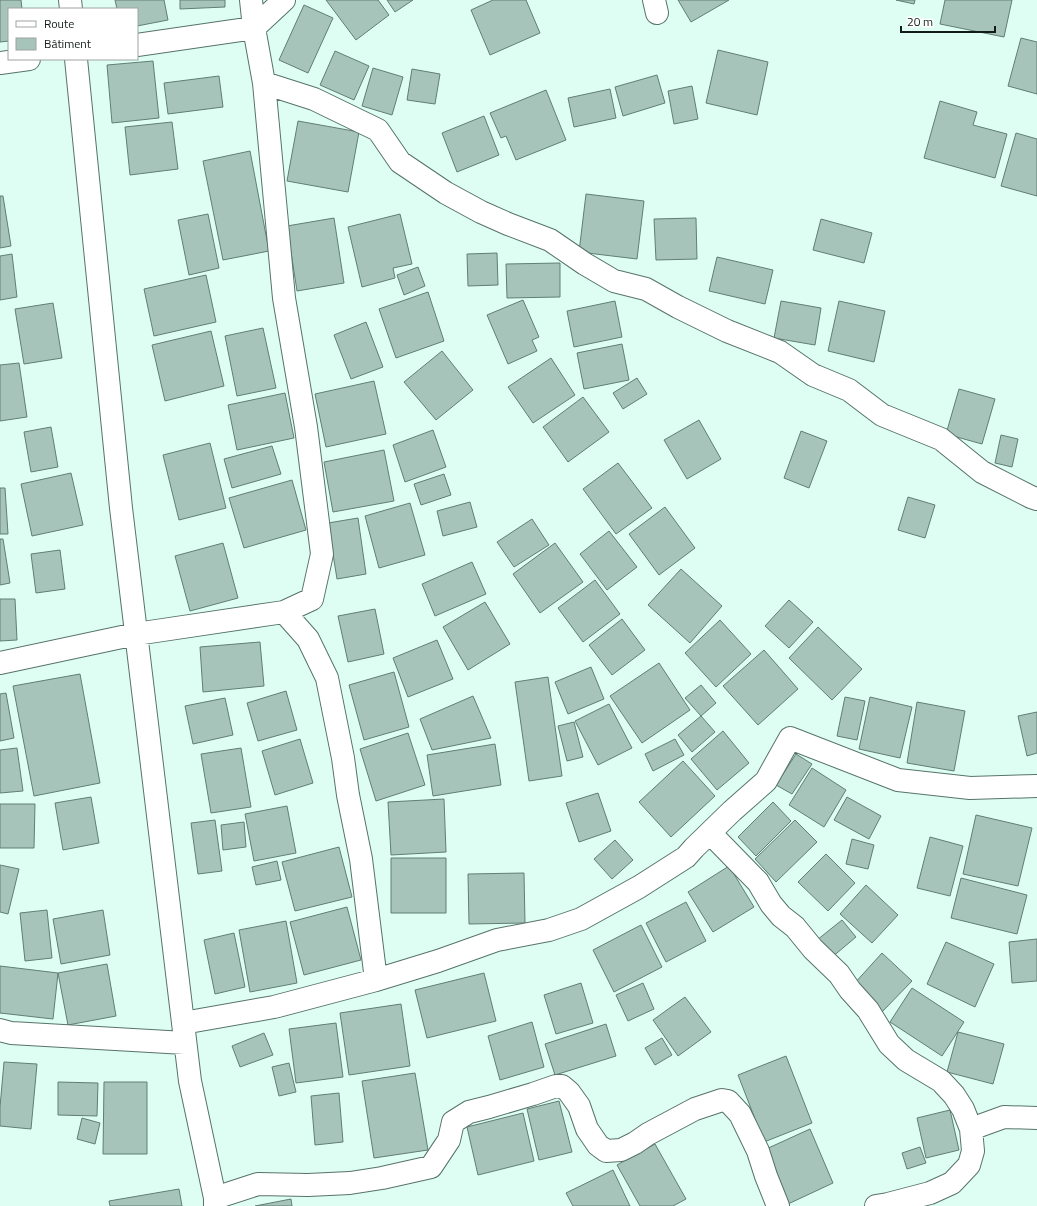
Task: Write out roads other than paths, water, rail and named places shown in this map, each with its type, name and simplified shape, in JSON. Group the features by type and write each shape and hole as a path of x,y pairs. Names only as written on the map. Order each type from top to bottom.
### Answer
{"street":[{"path":"0,662 136,634 284,612 312,599 322,554 306,427 284,298 264,83 254,28 251,0"},
{"path":"138,45 254,28 284,0"},
{"path":"0,62 19,60"},
{"path":"76,60 121,508 184,1033 190,1081 215,1202 258,1184 308,1185 350,1183 382,1178 431,1167 449,1140 453,1122 469,1112 556,1086 562,1086 569,1092 578,1106 587,1129 598,1145 606,1151 621,1150 635,1144 648,1134 695,1108 722,1100 728,1101 740,1114 758,1151 778,1206"},
{"path":"264,83 314,100 378,130 400,162 446,193 487,215 550,240 585,264 614,281 646,289 678,307 727,331 780,352 813,375 849,390 882,415 940,439 982,472 1037,499"},
{"path":"284,612 308,639 327,678 361,859 376,980"},
{"path":"0,1030 11,1033 184,1033 376,980 438,961 497,940 549,930 581,919 639,887 686,857 732,811 766,781 790,738 898,780 970,788 1037,786"},
{"path":"709,834 714,837 758,882 771,904 781,916 795,927 813,949 839,974 850,990 868,1010 890,1044 906,1060 941,1081 954,1095 963,1109 971,1129 973,1151 969,1165 952,1183 930,1193 876,1206"},
{"path":"971,1129 1004,1117 1037,1118"}]}
